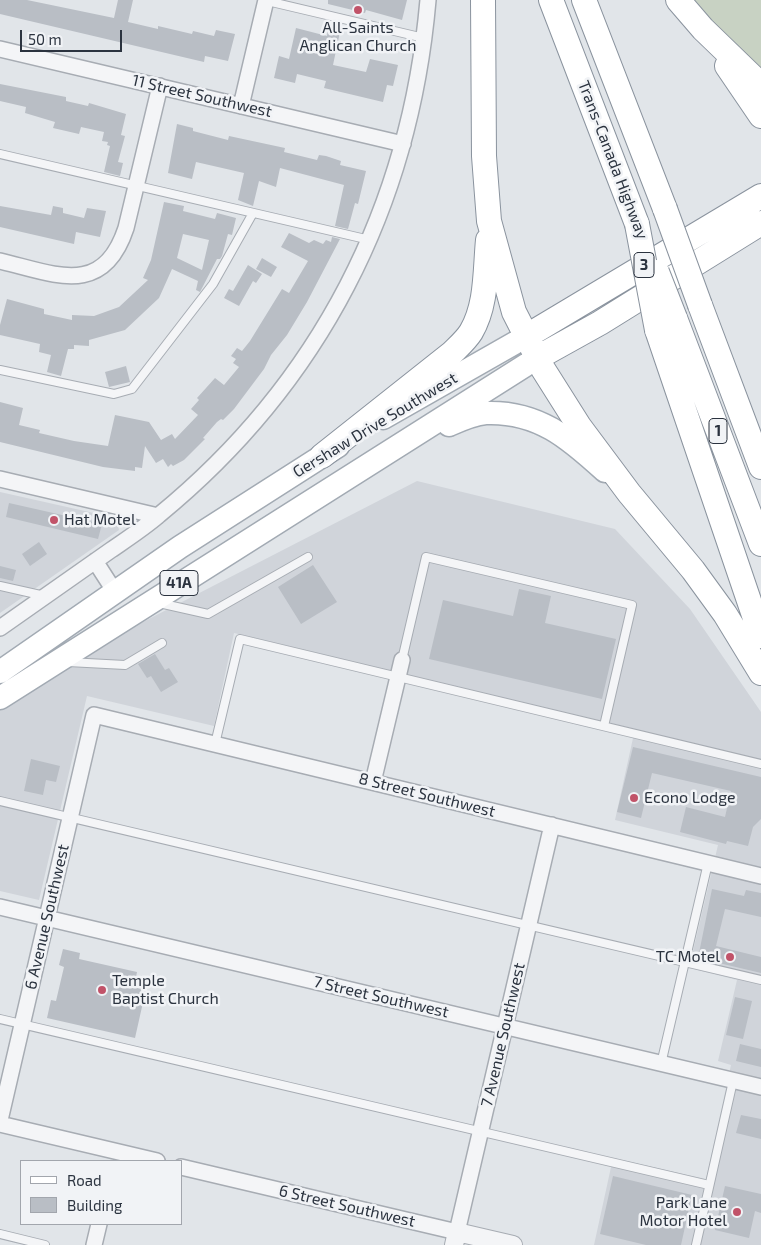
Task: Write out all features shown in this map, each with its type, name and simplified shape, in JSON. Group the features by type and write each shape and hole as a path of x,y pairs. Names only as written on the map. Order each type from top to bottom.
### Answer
{"highway":[{"path":"322,456 452,353 470,334 480,313 484,288 489,221 484,156 483,0"},
{"name":"Trans-Canada Highway","path":"551,0 637,224 666,324 761,544"},
{"name":"Trans-Canada Highway","path":"584,0 665,209 761,467"},
{"path":"600,0 631,90 665,209"},
{"path":"678,0 703,29 761,85"},
{"path":"703,29 761,116"},
{"name":"Gershaw Drive Southwest","path":"527,336 761,196"},
{"path":"489,221 508,296 537,358 579,426 629,493 714,599 761,673"},
{"name":"Gershaw Drive Southwest","path":"537,358 609,317 761,223"},
{"path":"666,324 761,636"}],"main road":[{"name":"Gershaw Drive Southwest","path":"0,672 115,592 322,456 424,393 527,336"},
{"name":"Gershaw Drive Southwest","path":"0,698 537,358"},
{"path":"359,472 447,425 470,416 496,414 536,422 564,434 629,493"}],"street":[{"path":"241,106 265,0"},
{"path":"0,628 158,516 238,444 273,403 326,324 370,240 403,144 417,83 428,0"},
{"name":"11 Street Southwest","path":"0,48 403,144"},
{"path":"0,261 62,276 93,273 106,264 121,242 160,86"},
{"path":"0,479 158,516"},
{"path":"95,561 115,592"},
{"path":"373,782 402,660"},
{"name":"8 Street Southwest","path":"94,715 761,876"},
{"name":"6 Avenue Southwest","path":"0,1120 94,715"},
{"name":"7 Avenue Southwest","path":"455,1238 552,825"},
{"name":"7 Street Southwest","path":"0,907 761,1087"},
{"path":"0,1124 115,1156 149,1160"},
{"name":"6 Street Southwest","path":"182,1167 455,1238 513,1245"},
{"path":"94,1245 99,1225"}],"lane":[{"path":"265,0 424,38"},
{"path":"0,154 370,240"},
{"path":"0,370 114,394 132,389 213,284 253,213"},
{"path":"149,602 208,614 308,557"},
{"path":"402,660 426,557 632,605 604,726"},
{"path":"0,586 44,596"},
{"path":"215,744 240,639 761,764"},
{"path":"58,661 125,665 162,643"},
{"path":"0,801 761,980"},
{"path":"661,1064 708,863"},
{"path":"0,1019 709,1185"},
{"path":"696,1245 733,1081"},
{"path":"0,1234 45,1245"}],"shaded area":[{"path":"417,481 615,529 690,609 761,712 761,1245 594,1245 613,1158 706,1179 731,1065 718,1061 737,980 689,968 718,845 615,820 635,729 234,633 214,726 87,696 39,900 0,891 0,709 108,640"},
{"path":"0,492 116,518 119,530 0,613"}],"green space":[{"path":"692,0 761,0 761,75"}],"building":[{"path":"0,0 27,0 114,18 118,0 133,0 128,22 158,29 158,26 192,34 193,31 214,36 216,30 235,34 228,61 205,56 204,62 0,14"},
{"path":"328,0 407,0 402,20 366,10 365,13 328,4"},
{"path":"296,28 327,36 328,29 340,32 333,65 366,72 370,59 398,65 393,86 387,85 383,102 324,88 326,81 297,74 295,83 274,78 279,56 289,59"},
{"path":"0,84 66,97 66,101 88,106 89,103 126,114 121,135 125,136 118,162 123,163 120,176 104,172 110,146 107,145 108,142 102,141 104,132 81,127 79,134 53,128 55,122 25,113 26,107 0,101"},
{"path":"177,124 193,128 193,131 228,140 229,136 285,148 284,152 317,160 319,155 326,156 341,161 340,165 366,171 358,204 355,203 348,229 335,226 344,185 280,168 276,187 259,181 253,206 238,200 244,173 196,162 192,179 168,173"},
{"path":"164,202 184,206 183,211 215,219 217,213 236,218 232,235 228,234 222,256 220,259 217,259 200,292 196,290 198,281 172,269 159,298 125,330 89,340 89,346 74,345 74,349 68,349 61,376 47,372 51,355 39,352 40,344 0,335 0,325 7,299 44,309 44,314 72,320 72,315 94,316 119,307 148,280 143,278 151,260","holes":["183,234 209,240 202,270 177,258"]},
{"path":"0,206 51,215 53,206 63,208 63,213 84,218 87,208 106,211 100,237 76,232 74,244 0,227"},
{"path":"289,233 309,243 314,240 323,244 326,240 331,242 332,237 340,239 307,302 287,335 271,355 264,369 234,409 223,420 221,419 217,422 203,438 205,439 184,460 173,466 171,464 168,467 163,459 156,463 145,446 142,468 135,467 135,471 103,467 0,442 0,402 23,408 19,425 40,430 39,433 74,441 108,446 115,415 149,422 161,440 172,434 175,439 198,415 191,409 199,400 197,398 215,378 224,385 239,367 233,363 236,359 231,356 237,348 242,351 282,289 289,293 308,261 281,247"},
{"path":"262,258 277,267 271,277 256,269"},
{"path":"248,265 262,274 256,283 253,281 239,306 224,298 229,289 233,291"},
{"path":"126,366 130,382 109,387 105,372"},
{"name":"Hat Motel","path":"9,503 102,524 98,539 6,517"},
{"name":"Hat Motel","path":"39,542 47,554 30,566 22,554"},
{"path":"313,565 337,602 301,624 278,587"},
{"path":"0,566 16,570 13,581 0,578"},
{"path":"519,589 551,596 545,623 616,639 602,699 429,659 443,600 513,616"},
{"path":"155,654 165,670 169,668 178,682 161,692 151,676 147,678 138,664"},
{"name":"Econo Lodge","path":"633,747 761,777 761,819 753,827 748,846 727,841 726,844 680,832 686,807 725,817 731,791 652,773 641,818 617,812"},
{"path":"31,759 60,766 56,782 46,780 43,795 24,791"},
{"path":"712,889 744,896 746,890 761,893 761,917 725,909 716,946 761,957 761,973 698,958"},
{"name":"Temple Baptist Church","path":"63,949 80,953 79,959 137,972 136,977 148,980 135,1038 47,1018 51,1000 56,1001 64,967 59,965"},
{"path":"735,997 752,1001 743,1039 726,1035"},
{"path":"740,1044 761,1049 761,1067 736,1061"},
{"path":"741,1115 761,1119 761,1139 736,1133"},
{"path":"613,1176 692,1195 681,1245 646,1245 600,1234"},
{"name":"Park Lane Motor Hotel","path":"725,1186 761,1194 761,1213 755,1211 749,1238 715,1230"}],"place":[{"name":"All-Saints Anglican Church","path":"358,10"},
{"name":"Hat Motel","path":"54,520"},
{"name":"Econo Lodge","path":"634,798"},
{"name":"TC Motel","path":"730,957"},
{"name":"Temple Baptist Church","path":"102,990"},
{"name":"Park Lane Motor Hotel","path":"737,1212"}]}
